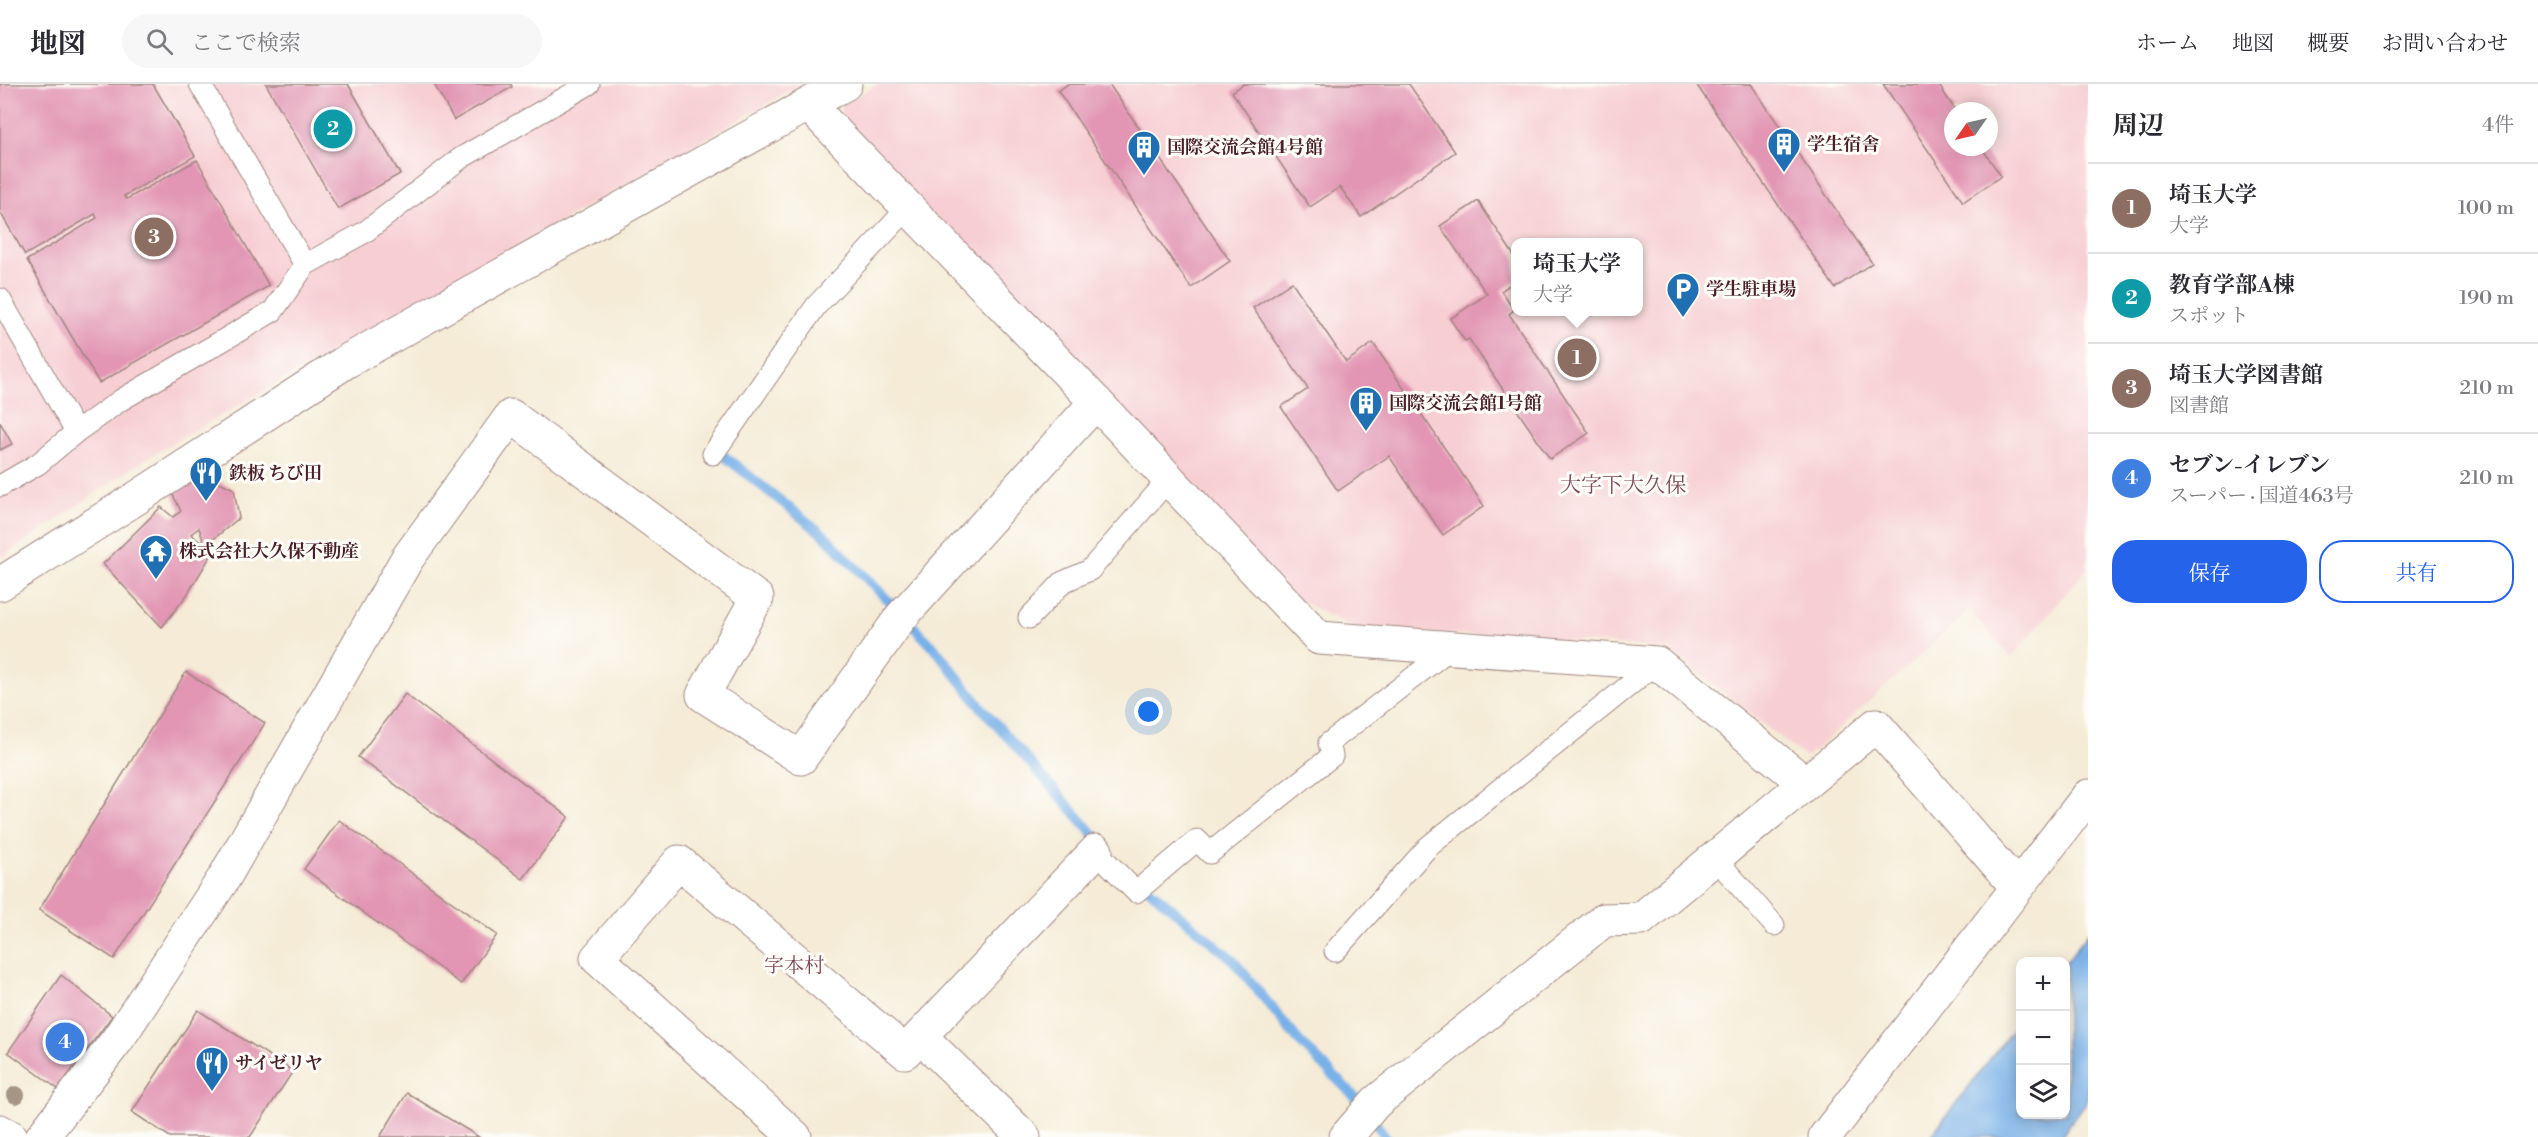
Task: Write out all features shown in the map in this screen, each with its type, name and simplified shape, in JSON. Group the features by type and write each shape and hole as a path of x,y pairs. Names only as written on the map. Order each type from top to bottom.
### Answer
{"main road":[{"path":"0,584 347,361 845,84"},
{"path":"809,105 1096,402 1318,638 1656,663 1805,783"},
{"path":"42,1137 118,1039 218,887 407,559 511,417 757,598 703,696 801,758 901,617 1096,402"},
{"path":"1346,1137 1376,1102 1604,920 1641,919 1876,725 2018,887"},
{"path":"1825,1137 2088,796"},
{"path":"795,1137 597,958 679,862 905,1052 1096,851"},
{"path":"921,1036 1024,1137"},
{"path":"0,1131 11,1137"}],"lane":[{"path":"200,84 304,265"},
{"path":"0,486 38,464 76,432 121,400 273,311 304,265 365,232 461,158 589,84"},
{"path":"713,454 816,306 908,208"},
{"path":"0,299 76,432"},
{"path":"1029,618 1063,582 1090,570 1169,480"},
{"path":"1096,851 1136,892 1197,840 1210,853 1332,756 1329,743 1451,648"},
{"path":"1335,951 1428,846 1656,663"},
{"path":"1715,858 1774,925"}],"shaded area":[{"path":"0,84 802,84 147,458 0,558"},
{"path":"879,84 2088,84 2088,568 2011,658 1970,610 1806,758 1668,649 1538,638 1358,630 1298,600 842,124 841,105"}],"water":[{"path":"2088,933 2088,1100 2060,1137 1930,1137 2016,1025 2016,1119 2070,1119 2070,957"}],"building":[{"path":"0,84 153,84 195,156 124,196 127,199 197,160 269,286 99,383 27,260 97,218 95,214 25,255 0,212"},
{"path":"266,84 348,84 400,174 338,209"},
{"path":"434,84 511,84 512,87 454,120"},
{"name":"国際交流会館4号館","path":"1068,84 1109,84 1230,261 1191,288 1058,91"},
{"path":"1244,84 1409,84 1455,152 1361,217 1340,187 1310,207 1232,92"},
{"name":"学生宿舎","path":"1696,84 1751,84 1872,263 1835,288"},
{"name":"学生宿舎","path":"1883,84 1938,84 1950,102 1944,102 1944,156 1987,156 2001,176 1963,202"},
{"path":"1478,201 1511,251 1511,284 1501,291 1511,306 1509,314 1589,433 1550,459 1469,339 1465,341 1450,319 1487,294 1440,226"},
{"name":"国際交流会館1号館","path":"1292,282 1346,362 1373,343 1484,506 1443,535 1389,456 1338,491 1281,407 1308,389 1253,308"},
{"path":"0,422 12,444 0,450"},
{"name":"株式会社大久保不動産","path":"201,473 234,489 239,518 205,546 213,552 187,595 162,627 103,564 161,507 173,517 181,511 172,493","holes":["199,528 205,546 191,534"]},
{"path":"186,672 265,723 114,959 39,910"},
{"path":"405,694 569,817 523,879 358,757"},
{"path":"339,820 497,935 461,984 304,869"},
{"path":"61,975 112,1016 58,1089 8,1052"},
{"name":"サイゼリヤ","path":"198,1010 293,1071 250,1137 170,1137 132,1112"},
{"path":"407,1093 479,1137 380,1137"}],"waterway":[{"path":"724,456 825,536 913,626 1104,846"},
{"path":"1143,884 1232,959 1299,1041 1354,1096 1386,1137"}],"place":[{"name":"教育学部A棟","path":"333,129"},
{"name":"学生宿舎","path":"1784,173"},
{"name":"国際交流会館4号館","path":"1144,176"},
{"name":"埼玉大学図書館","path":"154,237"},
{"name":"学生駐車場","path":"1683,318"},
{"name":"埼玉大学","path":"1577,358"},
{"name":"国際交流会館1号館","path":"1366,432"},
{"name":"鉄板 ちび田","path":"206,502"},
{"name":"株式会社大久保不動産","path":"156,580"},
{"name":"セブン-イレブン","path":"65,1042"},
{"name":"サイゼリヤ","path":"212,1092"}],"district":[{"name":"大字下大久保","path":"1623,485"},
{"name":"字本村","path":"794,965"}]}
